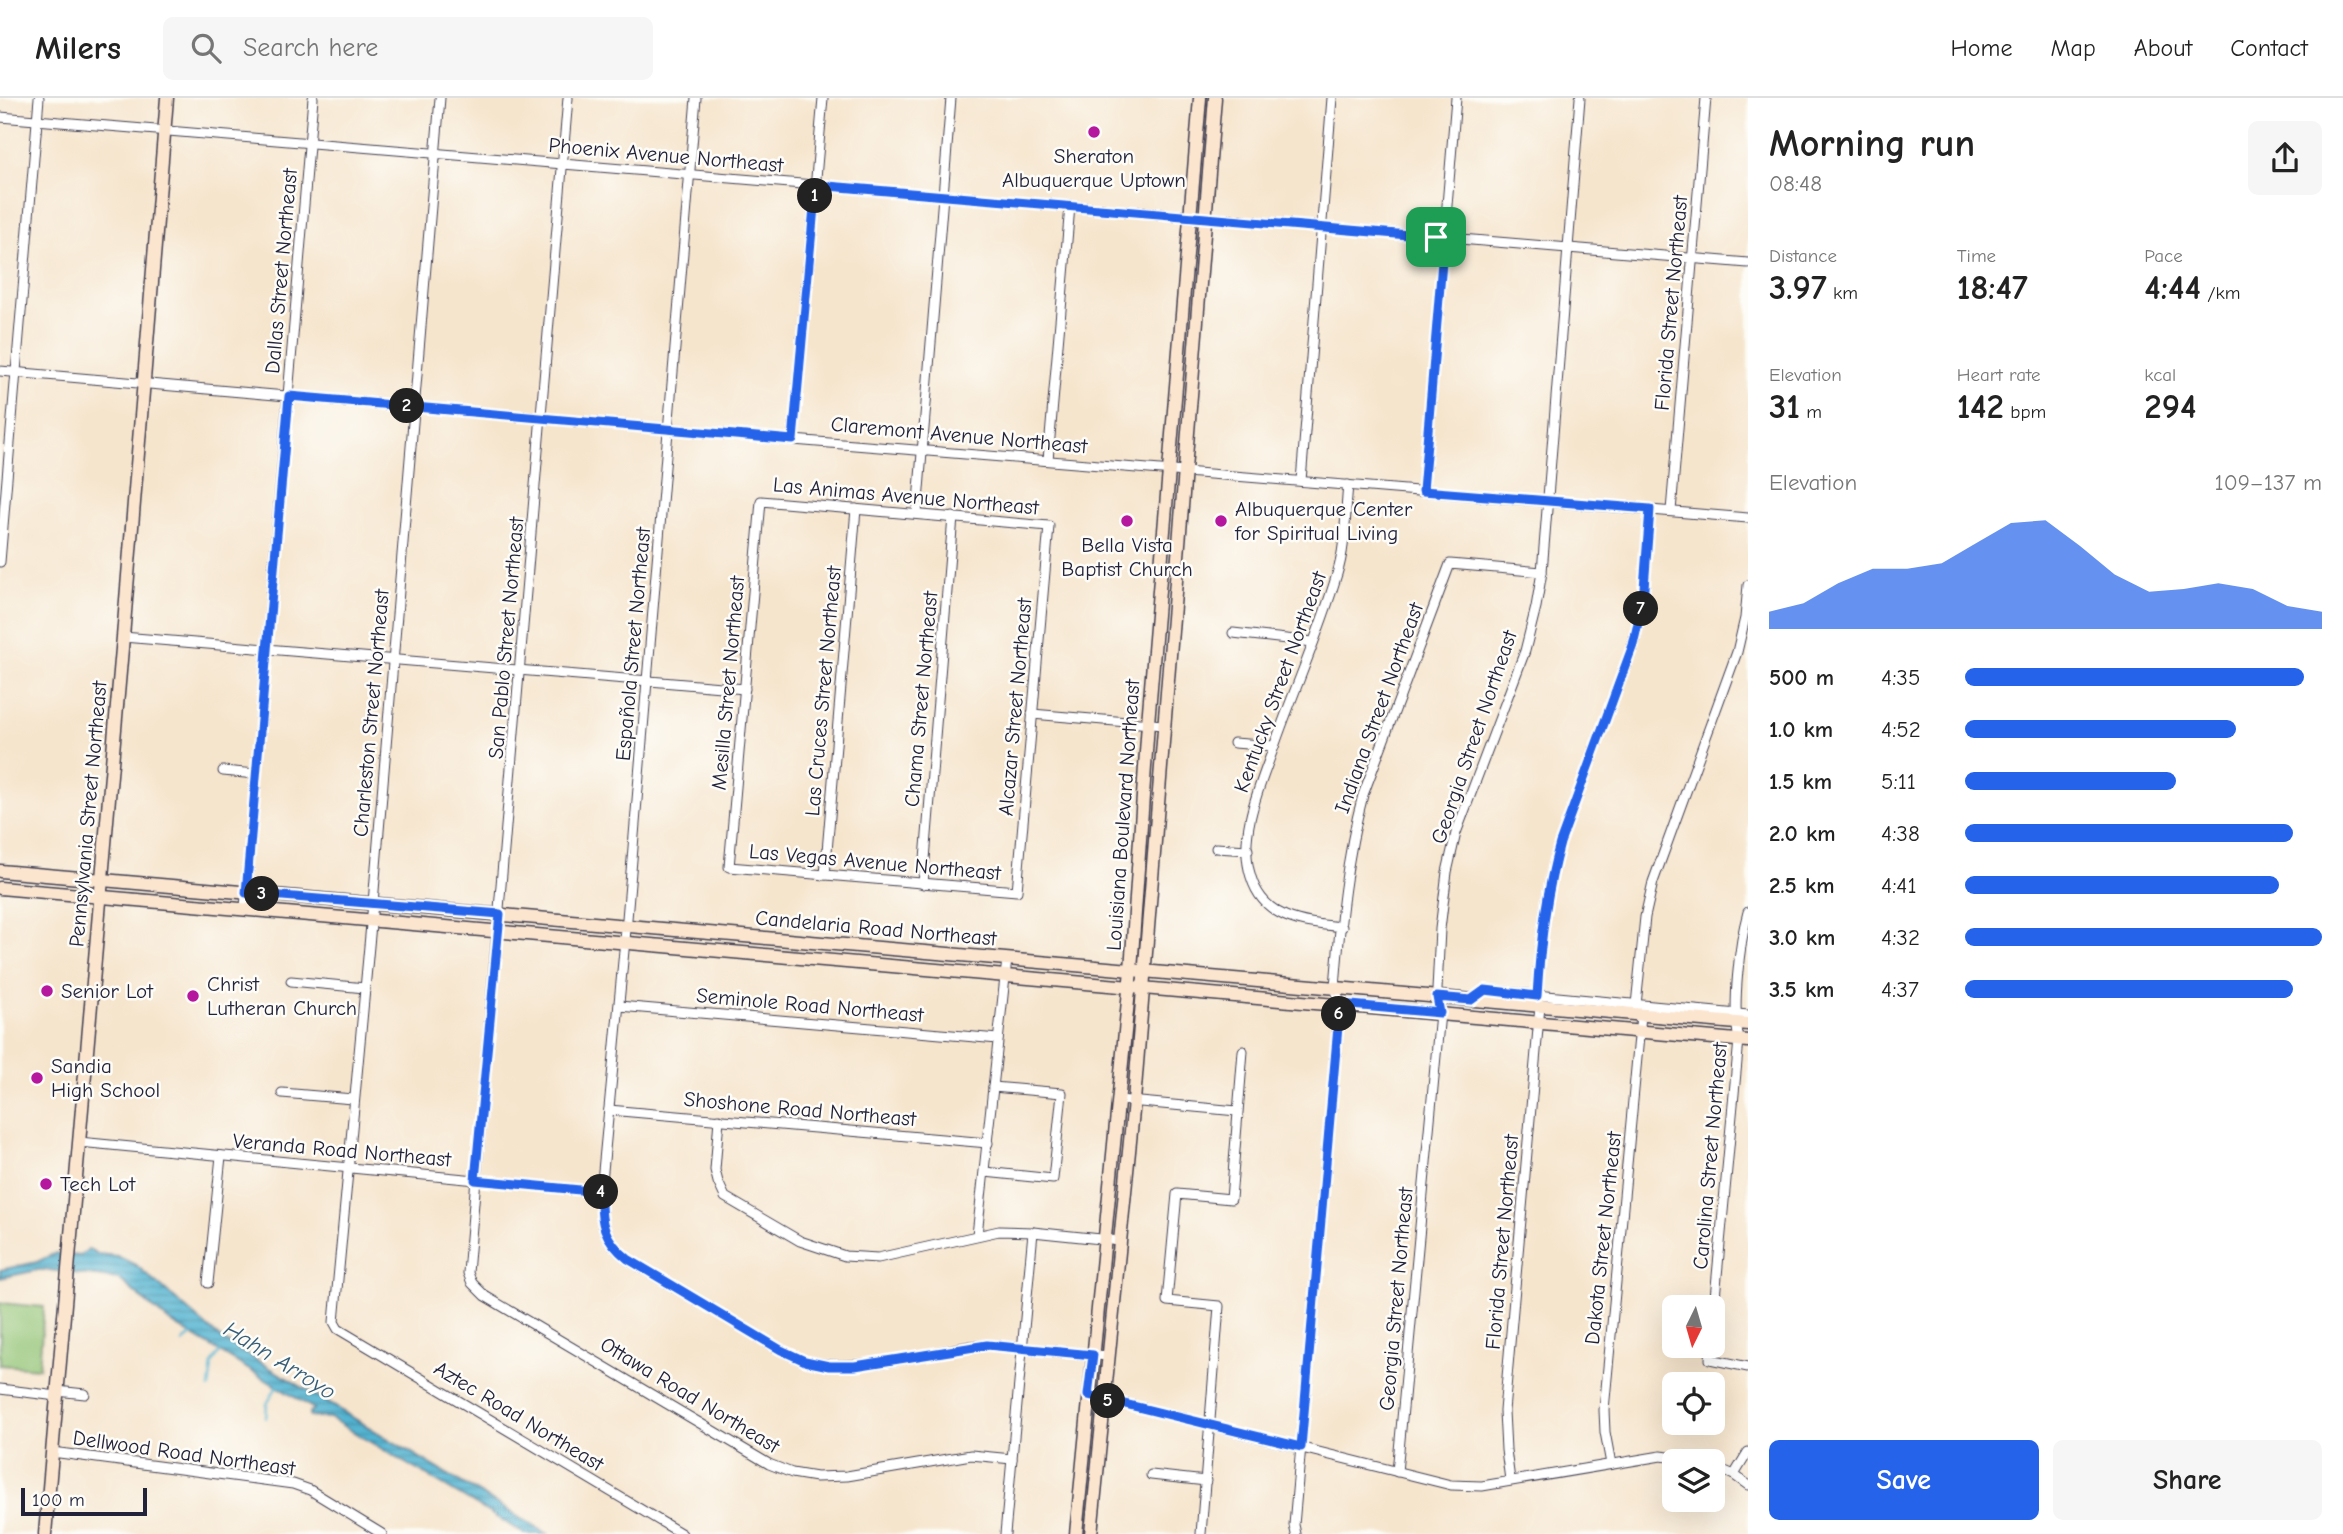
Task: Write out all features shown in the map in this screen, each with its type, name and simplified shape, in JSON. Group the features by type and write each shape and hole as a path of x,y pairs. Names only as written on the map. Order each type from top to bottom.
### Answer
{"main road":[{"name":"Pennsylvania Street Northeast","path":"45,1534 57,1394 66,1336 67,1274 167,98"},
{"name":"Louisiana Boulevard Northeast","path":"1137,970 1163,725 1184,471 1200,98"},
{"name":"Louisiana Boulevard Northeast","path":"1091,1534 1134,1101 1136,986 1148,723 1169,470 1197,216 1215,98"},
{"name":"Candelaria Road Northeast","path":"0,871 1471,1000 1538,1001 1739,1020"},
{"name":"Candelaria Road Northeast","path":"2,890 245,908 1744,1040"},
{"name":"Louisiana Boulevard Northeast","path":"1076,1534 1119,1100 1136,986"}],"street":[{"path":"0,562 39,98"},
{"name":"Dallas Street Northeast","path":"245,908 313,98"},
{"name":"Charleston Street Northeast","path":"338,1329 333,1314 373,903 440,98"},
{"name":"San Pablo Street Northeast","path":"475,1180 499,931 568,98"},
{"name":"Española Street Northeast","path":"696,98 625,942 601,1192 600,1212 605,1234 614,1248 628,1259 781,1350 805,1361 829,1366 855,1366 971,1346 1108,1356"},
{"path":"793,440 823,98"},
{"path":"917,514 951,98"},
{"path":"1301,481 1332,98"},
{"path":"1423,491 1456,98"},
{"name":"Georgia Street Northeast","path":"1397,1472 1440,1013 1437,997 1440,929 1447,872 1456,833 1525,651 1536,607 1542,572 1580,98"},
{"name":"Florida Street Northeast","path":"1671,511 1706,98"},
{"name":"Phoenix Avenue Northeast","path":"0,117 1748,263"},
{"path":"1048,460 1070,206"},
{"name":"Claremont Avenue Northeast","path":"0,371 793,440 1748,518"},
{"name":"Kentucky Street Northeast","path":"1342,927 1299,922 1275,910 1258,892 1251,879 1248,850 1255,799 1339,570 1348,485"},
{"name":"Las Animas Avenue Northeast","path":"761,501 1049,526"},
{"name":"Mesilla Street Northeast","path":"729,867 761,501"},
{"name":"Las Cruces Street Northeast","path":"825,875 856,509"},
{"name":"Florida Street Northeast","path":"1510,1480 1504,1411 1539,1022 1544,917 1560,843 1633,645 1639,620 1650,509"},
{"name":"Chama Street Northeast","path":"923,884 953,517"},
{"name":"Alcazar Street Northeast","path":"1017,891 1049,526"},
{"name":"Indiana Street Northeast","path":"1296,1534 1294,1525 1340,1004 1335,987 1350,851 1363,795 1450,564 1542,572"},
{"name":"Dakota Street Northeast","path":"1611,1464 1604,1410 1640,1031 1645,917 1653,881 1737,652 1745,618 1748,585"},
{"path":"1233,633 1313,642"},
{"path":"123,637 745,689"},
{"path":"1032,714 1163,725"},
{"path":"1234,743 1274,746"},
{"path":"223,771 256,774"},
{"path":"1216,848 1248,850"},
{"name":"Las Vegas Avenue Northeast","path":"729,867 1017,891"},
{"name":"Carolina Street Northeast","path":"1716,1295 1744,1040 1739,1020 1742,942 1748,912"},
{"path":"977,1235 1007,959"},
{"path":"291,981 365,988"},
{"name":"Seminole Road Northeast","path":"619,1006 998,1039"},
{"path":"1739,1020 1748,1015"},
{"path":"1201,1534 1219,1306 1167,1301 1177,1194 1231,1199 1243,1051"},
{"path":"985,1172 1052,1179 1062,1093 993,1087"},
{"path":"282,1093 354,1099"},
{"path":"1119,1100 1237,1111"},
{"name":"Shoshone Road Northeast","path":"609,1110 988,1143"},
{"path":"719,1119 715,1170 725,1196 800,1241 827,1251 860,1258 878,1258 999,1231 1120,1241"},
{"name":"Veranda Road Northeast","path":"79,1142 601,1192"},
{"path":"208,1283 221,1156"},
{"name":"Ottawa Road Northeast","path":"475,1180 468,1273 472,1283 485,1296 769,1464 792,1473 847,1476 971,1455 1012,1459"},
{"path":"1005,1534 1033,1232"},
{"name":"Aztec Road Northeast","path":"338,1329 682,1534"},
{"path":"1710,1358 1748,1367"},
{"path":"0,1389 85,1394"},
{"path":"1088,1395 1451,1485 1472,1487 1662,1456"},
{"name":"Dellwood Road Northeast","path":"52,1452 293,1484 310,1490 382,1534"},
{"path":"1734,1475 1748,1452"},
{"path":"1725,1471 1748,1485"},
{"path":"1151,1475 1206,1480"}],"green space":[{"path":"0,1303 44,1307 39,1368 0,1365"}],"water":[{"path":"89,1249 98,1254 117,1256 136,1265 220,1338 547,1534 525,1534 330,1418 309,1416 309,1412 314,1409 167,1320 119,1279 49,1270 0,1278 0,1270 37,1262 56,1253 80,1256"}],"waterway":[{"path":"183,1343 193,1333"},
{"name":"Hahn Arroyo","path":"209,1388 212,1364 220,1352"},
{"name":"Hahn Arroyo","path":"266,1418 267,1404 277,1386"}],"place":[{"name":"Sheraton Albuquerque Uptown","path":"1094,132"},
{"name":"Bella Vista Baptist Church","path":"1127,521"},
{"name":"Albuquerque Center for Spiritual Living","path":"1221,521"},
{"name":"Senior Lot","path":"47,991"},
{"name":"Christ Lutheran Church","path":"193,996"},
{"name":"Sandia High School","path":"37,1078"},
{"name":"Tech Lot","path":"46,1184"}],"route":[{"path":"816,185 1436,237 1444,238 1423,491 1650,509 1643,601 1633,645 1560,843 1552,872 1544,917 1537,996 1485,990 1471,1000 1437,997 1440,1013 1340,1004 1301,1447 1088,1395 1093,1355 987,1345 855,1366 829,1366 805,1361 781,1350 614,1248 605,1234 600,1212 601,1192 475,1180 500,914 246,893 289,396 793,440 816,185"}]}
